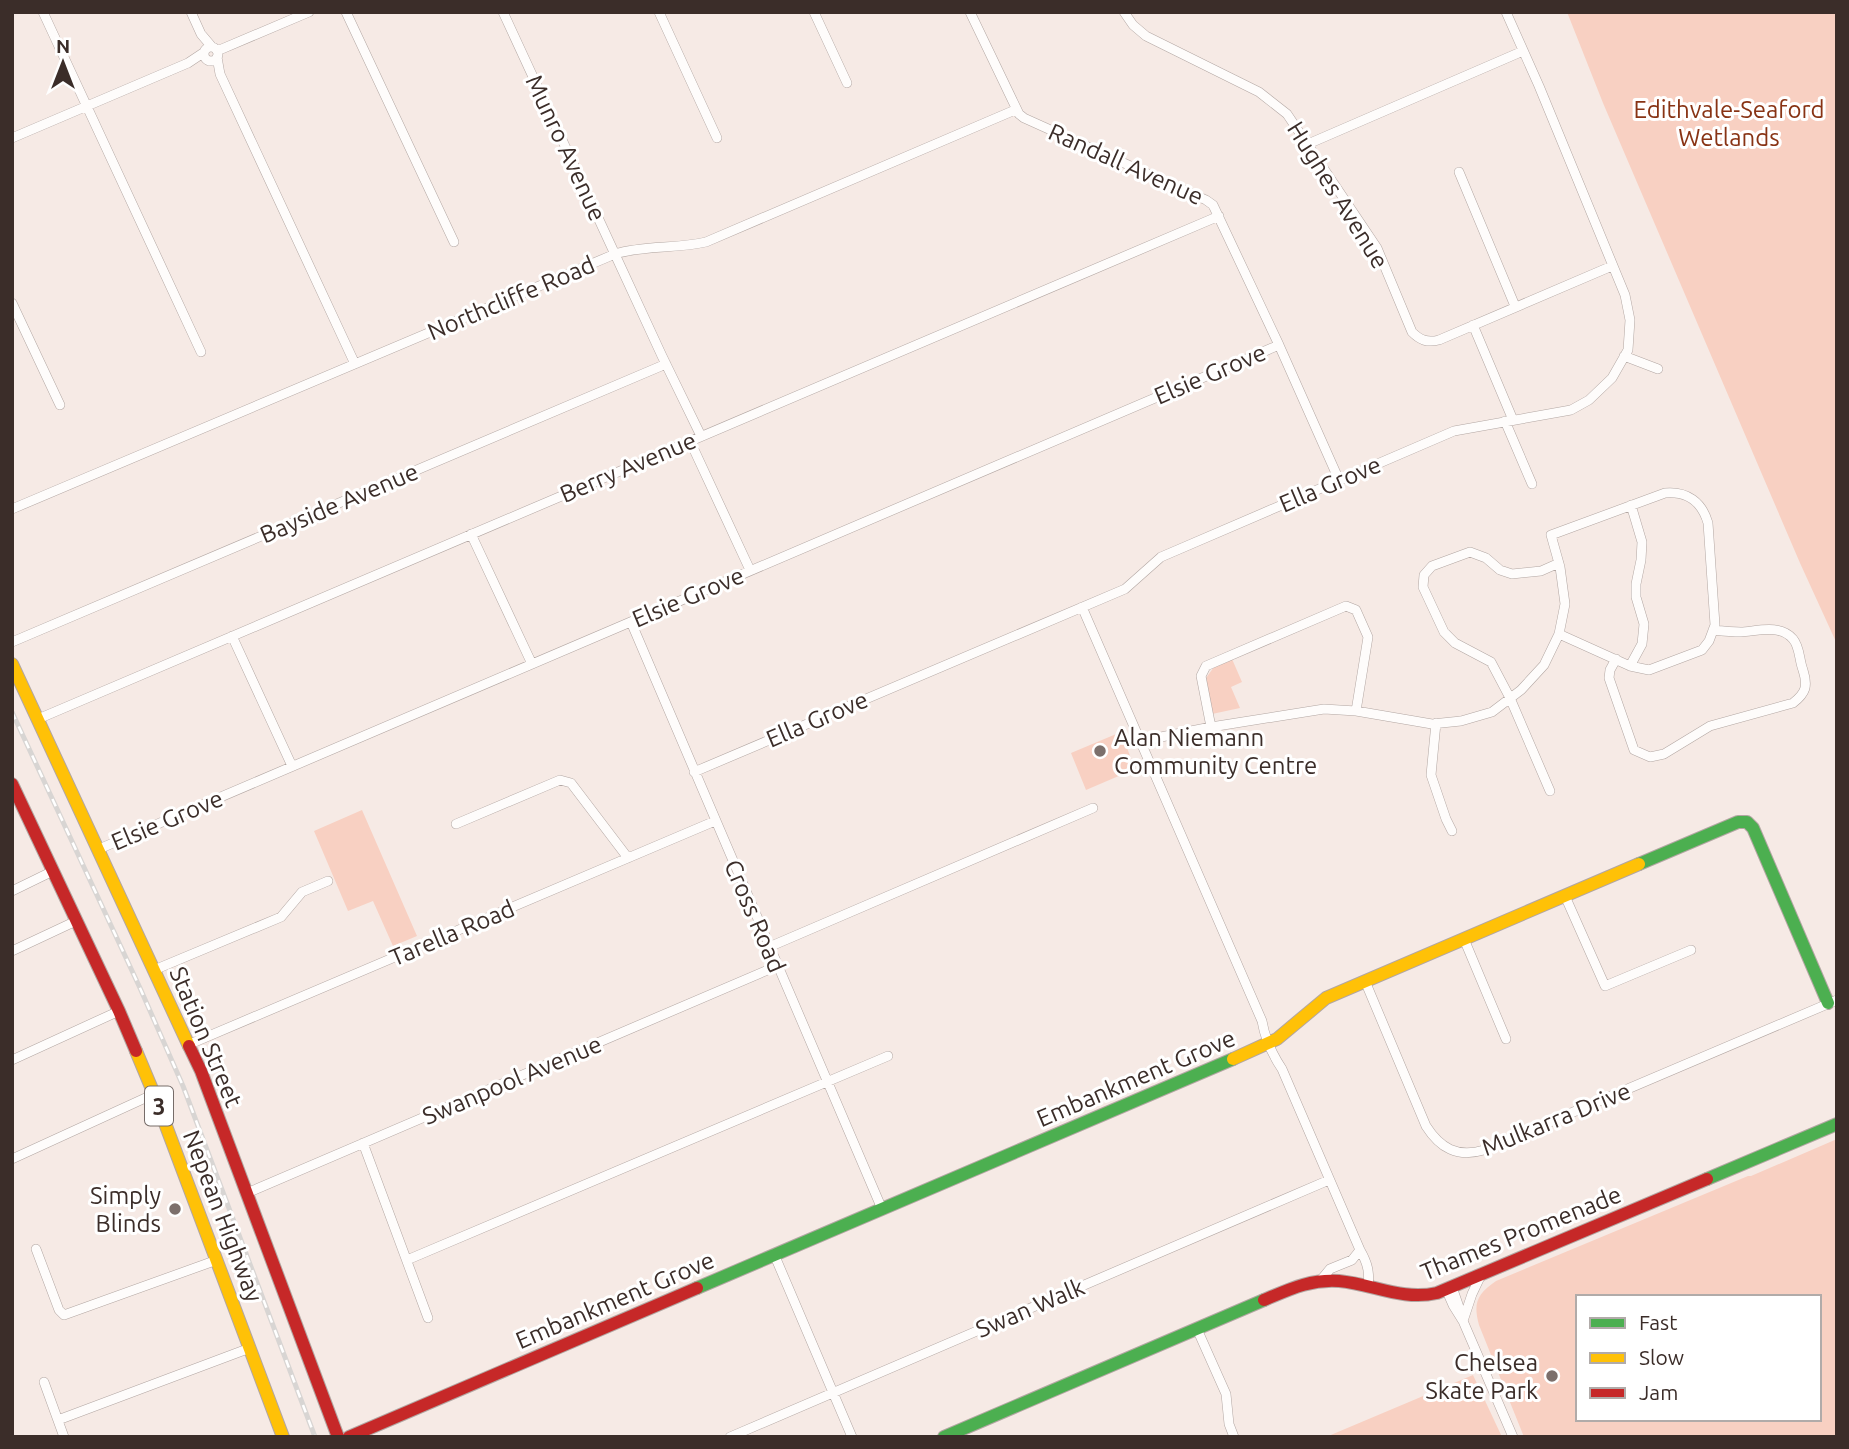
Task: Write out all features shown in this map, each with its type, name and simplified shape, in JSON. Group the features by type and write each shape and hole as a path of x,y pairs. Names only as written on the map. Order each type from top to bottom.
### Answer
{"main road":[{"name":"Station Street","path":"12,664 190,1044 338,1437"},
{"name":"Nepean Highway","path":"12,784 119,1011 154,1094 283,1437"},
{"name":"Embankment Grove","path":"349,1437 1271,1043 1326,998 1749,818 1833,1001"},
{"name":"Thames Promenade","path":"944,1437 1295,1287 1344,1281 1412,1297 1428,1296 1837,1124"}],"street":[{"path":"43,12 201,352"},
{"path":"191,12 201,34 200,38 220,74 355,364"},
{"path":"12,138 309,12"},
{"path":"346,12 454,242"},
{"name":"Munro Avenue","path":"503,12 701,436"},
{"path":"659,12 717,138"},
{"path":"814,12 847,83"},
{"path":"970,12 1016,110"},
{"name":"Hughes Avenue","path":"1124,12 1133,25 1154,41 1259,92 1287,114 1377,248 1412,332 1422,340 1429,342 1474,326 1612,266"},
{"name":"Ella Grove","path":"694,772 1125,589 1161,557 1454,431 1571,410 1589,401 1612,379 1628,350 1630,320 1625,295 1506,12"},
{"path":"1308,144 1522,51"},
{"name":"Northcliffe Road","path":"12,509 615,254 706,242 1016,110"},
{"name":"Randall Avenue","path":"1016,110 1024,118 1213,205 1339,480"},
{"path":"1459,172 1515,306"},
{"name":"Berry Avenue","path":"38,719 1219,216"},
{"path":"12,303 60,405"},
{"path":"1474,326 1532,484"},
{"name":"Elsie Grove","path":"99,849 1279,345"},
{"path":"1625,356 1658,369"},
{"name":"Bayside Avenue","path":"12,642 666,364"},
{"path":"690,441 750,570"},
{"path":"1143,746 1146,740 1211,726 1324,709 1436,723 1461,721 1492,712 1521,690 1544,665 1559,634 1564,604 1559,563 1551,535 1665,493 1676,492 1691,498 1702,508 1708,526 1715,625 1702,650 1649,670 1630,666 1559,634"},
{"path":"1630,666 1642,644 1644,624 1636,597 1642,542 1632,505"},
{"path":"471,534 531,664"},
{"path":"1550,791 1510,698 1491,662 1455,643 1444,632 1423,587 1424,575 1432,566 1470,552 1486,558 1500,570 1511,574 1541,571 1559,563"},
{"path":"1211,726 1201,676 1206,666 1346,606 1356,610 1367,637 1356,712"},
{"path":"1082,607 1368,1266 1364,1286"},
{"name":"Cross Road","path":"631,622 882,1209"},
{"path":"1616,659 1609,678 1634,750 1650,757 1664,754 1710,726 1793,703 1803,695 1807,681 1799,659 1799,650 1795,640 1783,631 1713,630"},
{"path":"232,636 292,766"},
{"path":"1436,723 1431,775 1452,831"},
{"path":"456,824 560,780 571,783 628,858"},
{"path":"769,947 1093,808"},
{"name":"Tarella Road","path":"190,1044 715,821"},
{"path":"12,891 53,872"},
{"path":"155,970 281,917 302,892 328,881"},
{"path":"1565,896 1605,986 1691,950"},
{"path":"12,951 76,921"},
{"path":"1464,939 1506,1039"},
{"name":"Swanpool Avenue","path":"247,1193 777,966"},
{"name":"Mulkarra Drive","path":"1365,981 1426,1126 1435,1140 1460,1153 1483,1150 1833,1001"},
{"path":"12,1060 119,1011"},
{"path":"407,1260 888,1056"},
{"path":"12,1159 154,1094"},
{"path":"363,1143 428,1318"},
{"name":"Swan Walk","path":"730,1437 1329,1180"},
{"path":"36,1249 59,1310 65,1315 217,1260"},
{"path":"1320,1282 1330,1269 1354,1259 1360,1250"},
{"path":"774,1254 852,1437"},
{"path":"1463,1321 1467,1304 1481,1275"},
{"path":"1449,1288 1459,1303 1463,1321 1513,1437"},
{"path":"1197,1329 1226,1394 1229,1424 1234,1437"},
{"path":"58,1420 250,1348"},
{"path":"44,1382 64,1437"}],"green space":[{"name":"Edithvale-Seaford Wetlands","path":"1567,12 1837,12 1837,644 1603,103"},
{"path":"1232,659 1242,682 1231,687 1240,708 1212,714 1206,678 1214,667"},
{"path":"1121,732 1135,769 1086,790 1071,753"},
{"path":"362,810 417,936 393,946 373,901 348,911 314,831"},
{"path":"1837,1139 1837,1437 1524,1437 1479,1325 1476,1311 1484,1290 1496,1281"},
{"path":"1473,1375 1502,1437 1326,1437"}],"railway":[{"path":"12,712 183,1086 315,1437"}],"traffic: fast":[{"path":"1639,864 1738,822 1747,822 1753,828 1828,1003"},
{"path":"697,1288 1233,1059"},
{"path":"1707,1179 1837,1124"},
{"path":"944,1437 1264,1300"}],"traffic: slow":[{"path":"12,664 189,1046"},
{"path":"1233,1059 1277,1039 1326,998 1639,864"},
{"path":"136,1051 283,1437"}],"traffic: jam":[{"path":"12,784 136,1051"},
{"path":"189,1046 201,1071 338,1437"},
{"path":"1264,1300 1300,1286 1329,1281 1412,1295 1437,1293 1707,1179"},
{"path":"349,1437 697,1288"}],"place":[{"name":"Alan Niemann Community Centre","path":"1100,751"},
{"name":"Simply Blinds","path":"175,1209"},
{"name":"Chelsea Skate Park","path":"1552,1376"}]}
